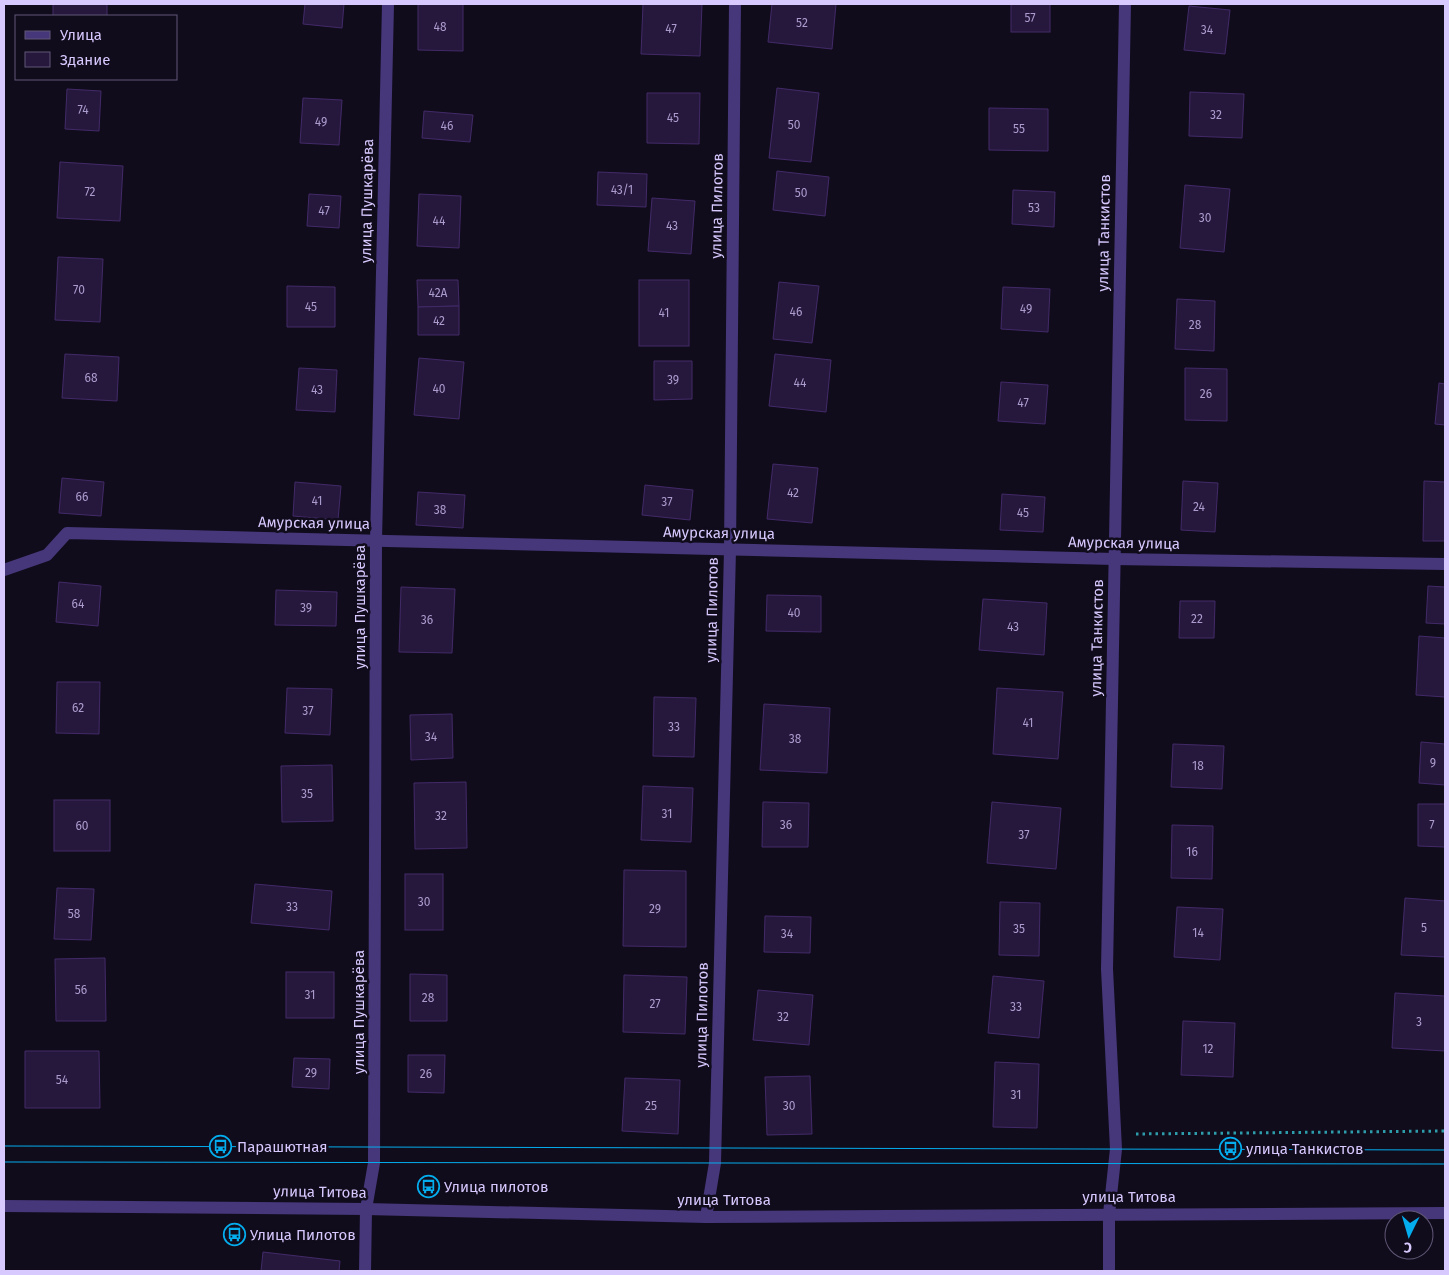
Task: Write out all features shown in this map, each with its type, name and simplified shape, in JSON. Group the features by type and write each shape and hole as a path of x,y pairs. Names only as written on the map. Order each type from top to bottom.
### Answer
{"street":[{"name":"улица Пушкарёва","path":"365,1271 366,1209 375,1147 376,541 388,4"},
{"name":"улица Пилотов","path":"706,1217 715,1163 730,550 735,4"},
{"name":"улица Танкистов","path":"1109,1271 1109,1214 1116,1164 1107,969 1125,4"},
{"name":"Амурская улица","path":"4,570 47,554 67,533 1114,559 1445,564"},
{"name":"улица Титова","path":"4,1206 366,1209 706,1217 1445,1214"}],"path":[{"path":"1115,1134 1445,1131"}],"building":[{"path":"53,4 107,4 107,15 53,15"},
{"path":"305,4 344,4 342,28 303,24"},
{"path":"418,4 463,4 463,51 418,50"},
{"path":"643,4 702,4 700,56 641,54"},
{"path":"772,4 836,4 832,49 768,42"},
{"path":"1011,4 1050,4 1050,32 1011,32"},
{"path":"1189,6 1230,10 1225,54 1184,50"},
{"path":"777,88 819,93 811,162 769,158"},
{"path":"67,89 101,91 99,131 65,129"},
{"path":"1190,92 1244,94 1242,138 1189,136"},
{"path":"647,93 700,93 699,144 647,143"},
{"path":"303,98 342,100 339,145 300,143"},
{"path":"989,108 1048,109 1048,151 989,150"},
{"path":"424,111 473,115 470,142 422,138"},
{"path":"60,162 123,166 120,221 57,218"},
{"path":"777,171 829,177 825,216 773,210"},
{"path":"598,172 647,174 646,207 597,205"},
{"path":"1185,185 1230,189 1224,252 1180,248"},
{"path":"1013,190 1055,192 1054,227 1012,224"},
{"path":"309,194 341,196 339,228 307,226"},
{"path":"419,194 461,196 459,248 417,246"},
{"path":"652,198 695,201 691,254 648,251"},
{"path":"58,257 103,259 100,322 55,320"},
{"path":"417,280 458,280 459,306 418,307"},
{"path":"639,280 689,280 689,346 639,346"},
{"path":"779,282 819,286 812,343 773,339"},
{"path":"287,286 335,287 335,327 287,327"},
{"path":"1003,287 1050,289 1048,332 1001,329"},
{"path":"1177,299 1215,301 1214,351 1175,349"},
{"path":"459,306 459,335 418,335 418,307"},
{"path":"65,354 119,357 117,401 62,398"},
{"path":"775,354 831,360 826,412 769,406"},
{"path":"419,358 464,362 459,419 414,415"},
{"path":"654,361 692,361 692,399 654,400"},
{"path":"299,368 337,370 335,412 296,410"},
{"path":"1185,368 1227,369 1227,421 1185,420"},
{"path":"1001,382 1048,385 1045,424 998,421"},
{"path":"1439,383 1445,384 1445,425 1435,424"},
{"path":"773,464 818,468 812,523 767,519"},
{"path":"62,478 104,482 101,516 59,513"},
{"path":"1183,481 1218,483 1215,532 1181,530"},
{"path":"1424,481 1445,482 1445,541 1423,541"},
{"path":"295,482 341,486 338,520 293,516"},
{"path":"645,485 693,490 690,520 642,515"},
{"path":"418,492 465,495 463,528 416,525"},
{"path":"1002,494 1045,497 1043,532 1000,530"},
{"path":"59,582 101,586 98,626 56,622"},
{"path":"1428,586 1445,587 1445,624 1426,623"},
{"path":"401,587 455,589 452,653 399,652"},
{"path":"276,590 337,592 336,626 275,625"},
{"path":"767,595 821,596 821,632 766,631"},
{"path":"983,599 1047,603 1044,655 979,650"},
{"path":"1180,601 1215,601 1214,638 1179,638"},
{"path":"1419,636 1445,638 1445,697 1416,695"},
{"path":"57,682 100,682 99,734 56,733"},
{"path":"287,688 332,689 330,735 285,733"},
{"path":"997,688 1063,692 1058,759 993,754"},
{"path":"654,697 696,698 694,757 653,756"},
{"path":"764,704 830,708 827,773 760,770"},
{"path":"452,714 453,758 411,760 410,715"},
{"path":"1421,742 1445,744 1445,785 1419,783"},
{"path":"1173,744 1224,746 1222,789 1171,787"},
{"path":"332,765 333,821 282,822 281,766"},
{"path":"466,782 467,848 415,849 414,783"},
{"path":"643,786 693,788 691,842 641,840"},
{"path":"54,800 110,800 110,851 54,851"},
{"path":"763,802 809,803 808,847 762,847"},
{"path":"992,802 1061,808 1056,869 987,863"},
{"path":"1418,804 1445,804 1445,847 1418,846"},
{"path":"1172,825 1213,826 1212,879 1171,878"},
{"path":"624,870 686,871 686,947 623,946"},
{"path":"405,874 443,874 443,930 405,930"},
{"path":"255,884 332,891 329,930 251,923"},
{"path":"57,888 94,889 91,940 54,939"},
{"path":"1405,898 1445,901 1445,957 1401,955"},
{"path":"1000,902 1040,903 1039,956 999,955"},
{"path":"1177,907 1223,909 1220,960 1174,957"},
{"path":"765,916 811,917 810,953 764,952"},
{"path":"105,958 106,1021 56,1021 55,959"},
{"path":"286,972 334,972 334,1018 286,1018"},
{"path":"410,974 447,975 447,1021 410,1021"},
{"path":"624,975 687,977 685,1034 623,1032"},
{"path":"993,976 1044,981 1039,1038 988,1033"},
{"path":"758,990 813,995 809,1045 753,1040"},
{"path":"1395,993 1445,996 1445,1051 1392,1048"},
{"path":"1183,1021 1235,1023 1233,1077 1181,1075"},
{"path":"25,1051 99,1051 100,1108 25,1108"},
{"path":"408,1055 445,1055 444,1093 408,1092"},
{"path":"294,1058 330,1059 329,1089 292,1087"},
{"path":"995,1062 1039,1064 1037,1128 993,1127"},
{"path":"810,1076 812,1134 767,1135 765,1077"},
{"path":"625,1078 680,1080 678,1134 622,1131"},
{"path":"263,1252 340,1261 339,1271 261,1271"}],"tram line":[{"path":"4,1146 1445,1150"},
{"path":"4,1162 1445,1164"}],"place":[{"name":"Парашютная","path":"221,1147"},
{"name":"улица Танкистов","path":"1230,1149"},
{"name":"Улица пилотов","path":"428,1187"},
{"name":"Улица Пилотов","path":"234,1235"}]}
